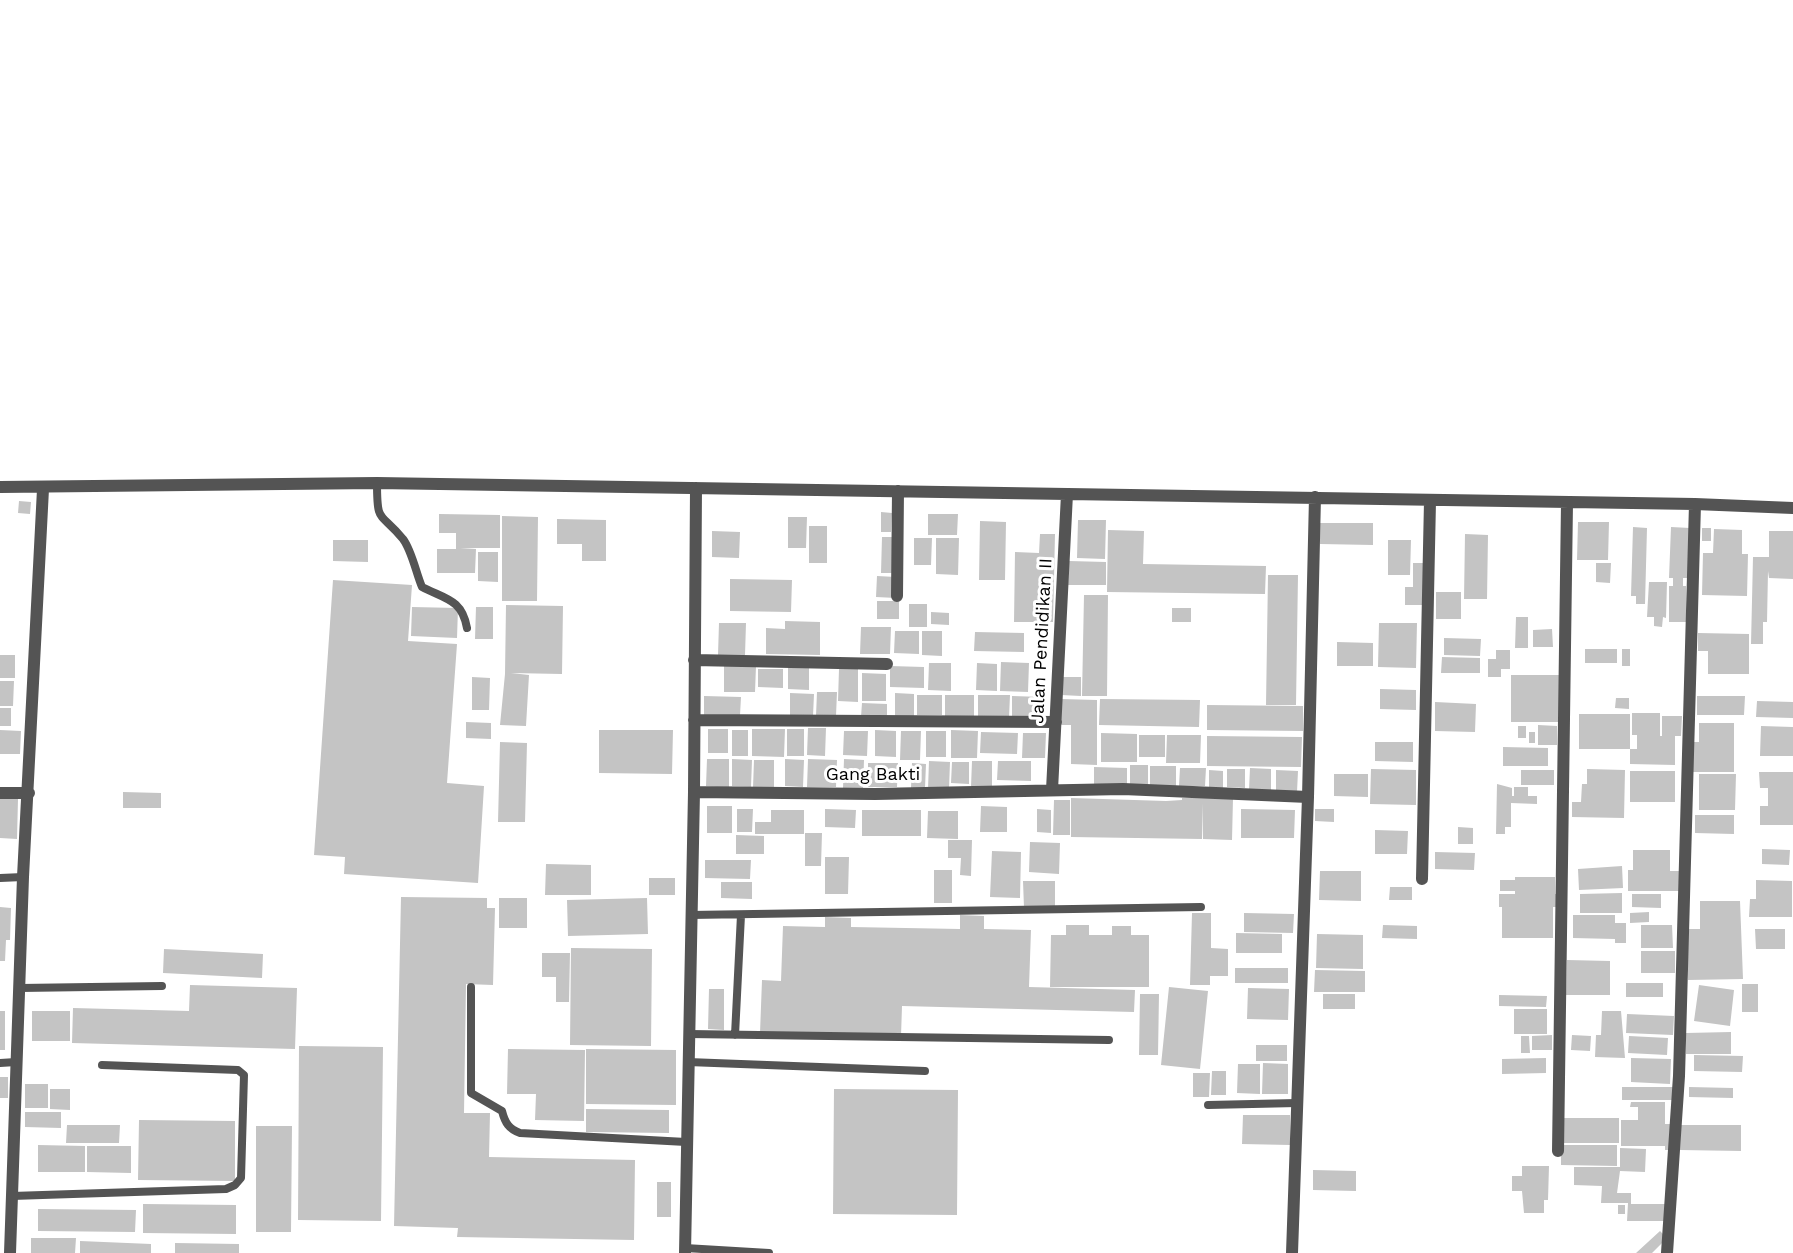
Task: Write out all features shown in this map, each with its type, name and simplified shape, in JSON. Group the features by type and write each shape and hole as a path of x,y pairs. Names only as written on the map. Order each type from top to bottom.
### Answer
{"street":[{"path":"0,487 43,489 377,483 1695,504 1793,508"},
{"path":"685,1250 694,792 696,488"},
{"path":"10,1253 23,877 43,489"},
{"path":"897,596 898,491"},
{"name":"Jalan Pendidikan II","path":"1052,790 1067,494"},
{"path":"1292,1253 1308,797 1315,498"},
{"path":"1422,879 1430,501"},
{"path":"1558,1151 1567,503"},
{"path":"1667,1253 1679,1076 1695,504"},
{"path":"694,660 887,664"},
{"path":"694,720 1056,722"},
{"name":"Gang Bakti","path":"694,792 875,794 1123,789 1308,797"},
{"path":"0,792 28,793"}],"lane":[{"path":"377,483 377,508 382,521 404,540 422,587 455,602 465,616 467,628"},
{"path":"0,878 23,877"},
{"path":"690,915 1201,907"},
{"path":"735,1035 741,915"},
{"path":"20,988 162,986"},
{"path":"471,987 471,1093 502,1111 504,1121 512,1130 520,1133 686,1142"},
{"path":"689,1034 1109,1040"},
{"path":"0,1063 16,1062"},
{"path":"688,1062 926,1071"},
{"path":"12,1196 226,1189 235,1185 241,1178 244,1075 238,1070 102,1065"},
{"path":"1208,1105 1297,1103"},
{"path":"685,1250 769,1253"}],"building":[{"path":"19,501 31,502 30,514 18,513"},
{"path":"881,512 892,513 891,532 881,532"},
{"path":"439,514 500,515 500,548 460,548 476,549 475,573 437,573 437,549 456,549 456,533 439,533"},
{"path":"928,514 958,514 957,535 928,535"},
{"path":"502,516 538,517 537,601 502,601"},
{"path":"788,517 807,517 806,548 788,548"},
{"path":"557,519 606,520 606,561 582,561 582,544 557,544"},
{"path":"1078,520 1106,520 1105,559 1077,558"},
{"path":"980,521 1006,522 1005,580 979,580"},
{"path":"1578,522 1609,522 1608,560 1577,560"},
{"path":"1320,523 1373,523 1373,545 1320,544"},
{"path":"809,526 827,526 827,563 809,563"},
{"path":"1633,527 1647,528 1645,604 1636,604 1636,596 1631,596"},
{"path":"1671,527 1690,528 1688,578 1683,578 1683,586 1686,586 1686,622 1669,622 1669,586 1673,586 1673,578 1669,578"},
{"path":"1702,528 1711,528 1711,541 1702,541"},
{"path":"1714,529 1742,530 1742,554 1748,554 1747,596 1702,595 1703,553 1713,553"},
{"path":"1108,530 1144,531 1143,564 1266,566 1265,594 1107,592"},
{"path":"712,531 740,532 739,558 712,557"},
{"path":"1769,531 1793,531 1793,579 1769,578 1768,571 1767,622 1763,622 1763,644 1751,644 1753,557 1769,557"},
{"path":"1040,534 1055,534 1053,622 1014,622 1015,552 1039,553"},
{"path":"1465,534 1488,535 1487,599 1464,599"},
{"path":"882,537 895,537 894,573 881,573"},
{"path":"914,538 932,538 931,565 914,565"},
{"path":"936,538 959,538 958,575 936,574"},
{"path":"333,540 368,540 368,562 333,561"},
{"path":"1388,540 1411,540 1410,575 1388,575"},
{"path":"478,552 498,552 498,582 478,581"},
{"path":"1069,561 1106,562 1106,585 1068,585"},
{"path":"1413,563 1425,563 1424,605 1405,605 1405,587 1413,587"},
{"path":"1596,563 1611,563 1610,583 1596,582"},
{"path":"1268,575 1298,575 1296,705 1266,705"},
{"path":"877,576 896,577 896,598 876,597"},
{"path":"730,579 792,580 791,612 730,611"},
{"path":"333,580 412,585 408,641 457,644 447,783 484,786 478,883 344,874 345,857 314,855"},
{"path":"1649,582 1667,582 1666,618 1663,617 1662,627 1654,626 1654,617 1647,617"},
{"path":"1436,592 1461,592 1461,619 1436,619"},
{"path":"1084,595 1108,595 1107,696 1082,696"},
{"path":"877,601 899,601 899,619 877,619"},
{"path":"909,604 927,604 927,627 909,627"},
{"path":"506,605 563,606 562,674 511,673 529,675 526,726 500,725 505,674"},
{"path":"412,607 458,608 457,638 411,636"},
{"path":"476,607 493,607 493,639 475,639"},
{"path":"1172,608 1191,608 1191,622 1172,622"},
{"path":"931,612 949,613 949,625 931,624"},
{"path":"1516,617 1528,617 1528,648 1515,648"},
{"path":"785,621 820,622 820,655 766,654 766,628 785,629"},
{"path":"719,623 746,623 745,655 718,655"},
{"path":"1379,623 1417,623 1416,668 1378,667"},
{"path":"861,627 891,627 890,654 860,654"},
{"path":"1552,629 1553,647 1533,647 1533,630"},
{"path":"895,631 919,631 919,654 894,653"},
{"path":"922,631 942,631 942,656 922,655"},
{"path":"975,632 1024,633 1024,652 974,651"},
{"path":"1698,633 1749,634 1749,674 1708,674 1708,651 1698,651"},
{"path":"1444,638 1481,639 1480,656 1444,655"},
{"path":"1337,642 1373,643 1373,666 1337,666"},
{"path":"1585,649 1617,649 1617,663 1585,663"},
{"path":"1622,649 1630,649 1630,666 1622,666"},
{"path":"1496,650 1510,650 1510,669 1501,669 1501,677 1488,677 1488,659 1496,659"},
{"path":"0,655 15,655 15,678 0,678"},
{"path":"1442,657 1480,658 1480,673 1441,673"},
{"path":"1001,662 1029,663 1028,692 1000,691"},
{"path":"929,663 951,663 951,691 928,690"},
{"path":"977,663 997,664 997,691 976,690"},
{"path":"724,665 756,666 755,692 724,692"},
{"path":"890,666 924,667 924,688 890,687"},
{"path":"788,667 809,668 809,690 788,689"},
{"path":"758,669 783,669 783,688 758,687"},
{"path":"839,669 858,669 858,702 838,701"},
{"path":"862,673 886,674 886,701 862,701"},
{"path":"1511,675 1564,675 1563,722 1511,722"},
{"path":"472,677 490,678 489,710 472,710"},
{"path":"1062,677 1081,677 1081,696 1061,695"},
{"path":"0,681 14,681 13,706 0,706"},
{"path":"1380,689 1416,690 1416,710 1380,709"},
{"path":"817,692 837,692 836,716 816,716"},
{"path":"790,693 814,694 813,716 790,716"},
{"path":"895,693 914,694 914,717 895,717"},
{"path":"917,695 942,695 942,715 917,715"},
{"path":"945,695 974,695 974,718 945,717"},
{"path":"978,695 1010,695 1009,718 978,718"},
{"path":"704,696 741,697 740,715 704,715"},
{"path":"1012,696 1042,697 1042,716 1012,716"},
{"path":"1697,696 1745,696 1744,715 1697,715"},
{"path":"1616,698 1629,698 1629,709 1615,708"},
{"path":"1061,699 1097,700 1097,765 1071,764 1071,725 1061,725"},
{"path":"1100,699 1200,700 1199,727 1099,725"},
{"path":"1757,701 1793,702 1793,718 1756,717"},
{"path":"1435,702 1476,704 1475,732 1435,731"},
{"path":"862,703 887,704 887,717 861,717"},
{"path":"1207,705 1303,706 1303,731 1207,730"},
{"path":"0,708 11,708 11,726 0,726"},
{"path":"1632,713 1660,713 1660,736 1662,736 1662,716 1682,716 1681,736 1675,736 1675,765 1630,764 1630,749 1637,749 1637,735 1632,735"},
{"path":"1579,714 1630,714 1630,749 1579,749"},
{"path":"466,722 491,723 491,739 466,738"},
{"path":"1699,723 1734,723 1734,772 1690,772 1690,742 1699,742"},
{"path":"1538,725 1557,726 1557,745 1538,745"},
{"path":"1518,726 1526,726 1526,738 1518,738"},
{"path":"1761,726 1793,727 1793,756 1760,756"},
{"path":"808,728 826,728 825,756 807,755"},
{"path":"708,729 728,729 728,753 708,753"},
{"path":"752,729 785,729 784,757 752,756"},
{"path":"787,729 804,729 804,756 787,756"},
{"path":"0,730 21,731 20,754 0,754"},
{"path":"599,730 673,730 672,774 599,773"},
{"path":"732,730 748,730 748,756 732,756"},
{"path":"875,730 896,731 896,757 875,756"},
{"path":"951,730 978,731 977,758 951,758"},
{"path":"844,731 868,731 867,756 843,755"},
{"path":"901,731 921,731 920,760 900,760"},
{"path":"926,731 946,731 946,757 926,757"},
{"path":"981,732 1018,733 1017,754 980,753"},
{"path":"1529,732 1535,732 1535,743 1529,743"},
{"path":"1023,733 1046,733 1045,758 1022,758"},
{"path":"1101,733 1137,734 1137,762 1101,762"},
{"path":"1139,735 1165,735 1165,757 1139,757"},
{"path":"1167,735 1201,735 1200,763 1166,763"},
{"path":"1207,736 1302,737 1301,767 1207,766"},
{"path":"500,742 527,743 525,822 498,822"},
{"path":"1375,742 1413,742 1413,762 1375,761"},
{"path":"1503,747 1548,748 1548,766 1503,766"},
{"path":"707,759 729,759 729,787 706,786"},
{"path":"732,759 752,760 751,787 732,786"},
{"path":"785,759 804,760 803,787 785,786"},
{"path":"808,759 837,760 836,787 807,787"},
{"path":"844,759 864,760 863,788 843,788"},
{"path":"754,760 774,760 774,789 753,788"},
{"path":"929,761 950,762 949,789 928,789"},
{"path":"972,761 992,761 992,787 971,787"},
{"path":"998,761 1031,761 1031,781 997,780"},
{"path":"952,762 969,762 969,784 951,783"},
{"path":"868,763 898,763 897,787 868,787"},
{"path":"912,763 926,764 925,788 911,788"},
{"path":"1130,765 1148,765 1148,787 1130,786"},
{"path":"1150,766 1176,766 1176,787 1150,787"},
{"path":"1094,767 1127,768 1127,785 1094,784"},
{"path":"1180,768 1206,768 1205,786 1179,786"},
{"path":"1250,768 1271,769 1271,790 1249,790"},
{"path":"1227,769 1245,769 1245,788 1227,787"},
{"path":"1371,769 1416,770 1416,805 1370,804"},
{"path":"1587,769 1625,770 1624,818 1572,817 1572,802 1581,802 1582,784 1587,784"},
{"path":"1209,770 1223,771 1223,788 1209,788"},
{"path":"1276,770 1298,771 1297,792 1276,792"},
{"path":"1521,770 1554,770 1554,785 1521,785"},
{"path":"1630,771 1675,771 1675,802 1630,802"},
{"path":"1759,772 1793,772 1793,825 1760,825 1760,806 1768,806 1768,788 1760,788"},
{"path":"1334,774 1368,774 1368,797 1334,796"},
{"path":"1699,774 1736,774 1735,810 1699,810"},
{"path":"1497,784 1512,788 1512,796 1514,796 1514,787 1528,787 1528,796 1537,796 1537,804 1511,803 1511,827 1505,827 1505,834 1496,834"},
{"path":"123,792 161,793 161,808 123,808"},
{"path":"0,798 18,799 17,839 0,838"},
{"path":"1071,798 1166,801 1182,800 1182,798 1233,798 1232,840 1203,839 1203,803 1202,839 1071,837"},
{"path":"1054,800 1070,800 1070,835 1053,835"},
{"path":"707,806 732,806 732,833 707,833"},
{"path":"981,806 1007,807 1007,832 980,832"},
{"path":"737,809 753,809 752,832 737,832"},
{"path":"825,809 856,810 855,828 825,827"},
{"path":"1037,809 1051,810 1051,833 1037,832"},
{"path":"1241,809 1295,810 1294,838 1241,838"},
{"path":"1315,809 1334,809 1334,822 1315,821"},
{"path":"771,810 804,810 804,834 755,834 755,822 771,822"},
{"path":"862,810 921,810 921,836 862,836"},
{"path":"928,811 958,811 958,839 927,838"},
{"path":"1695,815 1734,815 1734,834 1695,833"},
{"path":"1458,827 1473,828 1473,844 1458,844"},
{"path":"1375,830 1408,831 1407,854 1375,854"},
{"path":"805,833 822,833 821,866 805,866"},
{"path":"736,835 764,836 764,854 736,854"},
{"path":"948,840 972,840 971,876 960,875 961,858 948,858"},
{"path":"1030,842 1060,843 1059,874 1029,872"},
{"path":"1762,849 1790,850 1789,865 1762,864"},
{"path":"1633,850 1670,850 1670,871 1679,871 1679,891 1628,891 1628,870 1633,870"},
{"path":"992,851 1021,852 1020,898 990,897"},
{"path":"1435,852 1475,853 1474,870 1435,869"},
{"path":"825,857 849,857 848,894 825,894"},
{"path":"705,860 751,860 750,879 705,878"},
{"path":"546,864 591,865 591,895 545,895"},
{"path":"1622,866 1623,888 1579,890 1578,869"},
{"path":"934,870 952,870 952,903 934,903"},
{"path":"1320,871 1361,871 1361,901 1319,900"},
{"path":"1515,877 1555,877 1555,894 1560,894 1560,907 1553,907 1553,938 1502,938 1502,907 1499,907 1499,894 1515,894 1515,891 1500,891 1500,880 1515,880"},
{"path":"649,878 675,878 675,895 649,895"},
{"path":"1756,880 1792,881 1792,917 1749,917 1750,899 1756,899"},
{"path":"1023,881 1055,881 1055,908 1024,908"},
{"path":"721,882 752,882 752,899 721,898"},
{"path":"1390,887 1412,887 1412,900 1389,900"},
{"path":"1622,893 1622,913 1580,913 1580,894"},
{"path":"1632,894 1661,894 1661,908 1632,907"},
{"path":"401,897 487,898 487,908 495,908 493,985 466,984 464,1113 490,1113 489,1157 635,1160 634,1240 457,1237 458,1228 394,1226"},
{"path":"499,898 527,898 527,928 499,928"},
{"path":"647,898 648,934 568,936 567,900"},
{"path":"1700,901 1740,901 1743,979 1688,980 1687,929 1700,929"},
{"path":"0,907 11,908 10,940 6,940 5,961 0,961"},
{"path":"1649,912 1649,922 1630,923 1630,913"},
{"path":"1192,913 1211,913 1211,948 1228,949 1228,976 1210,976 1210,985 1190,985"},
{"path":"1244,913 1294,914 1293,933 1244,932"},
{"path":"960,915 984,916 984,929 1031,930 1029,987 1135,990 1134,1012 902,1006 901,1036 760,1033 762,980 781,981 783,926 825,927 825,917 851,918 851,927 960,929"},
{"path":"1573,915 1615,915 1615,923 1626,923 1626,943 1615,943 1615,939 1573,938"},
{"path":"1066,925 1089,925 1089,935 1112,935 1112,926 1131,926 1131,935 1149,935 1149,987 1050,987 1051,935 1066,935"},
{"path":"1383,925 1417,926 1417,939 1382,938"},
{"path":"1641,925 1672,925 1673,948 1641,948"},
{"path":"1755,929 1785,929 1785,949 1756,949"},
{"path":"1236,933 1282,934 1282,953 1236,953"},
{"path":"1317,934 1363,935 1363,969 1316,968"},
{"path":"571,948 652,949 651,1046 570,1045"},
{"path":"164,949 263,954 262,978 163,973"},
{"path":"1641,951 1675,951 1675,973 1641,973"},
{"path":"542,953 570,953 569,1002 556,1002 556,977 542,977"},
{"path":"1567,960 1610,961 1610,995 1566,995"},
{"path":"1235,968 1288,968 1288,983 1235,983"},
{"path":"1315,970 1365,971 1365,992 1314,992"},
{"path":"1626,983 1663,983 1663,997 1626,997"},
{"path":"1742,984 1758,984 1758,1012 1742,1012"},
{"path":"190,985 297,988 295,1049 72,1043 73,1008 189,1011"},
{"path":"1699,985 1734,990 1730,1026 1694,1021"},
{"path":"1169,987 1208,991 1200,1069 1161,1065"},
{"path":"1248,988 1289,989 1288,1020 1247,1019"},
{"path":"709,989 724,989 724,1030 708,1029"},
{"path":"1140,994 1159,994 1158,1055 1139,1055"},
{"path":"1323,994 1355,994 1355,1009 1323,1009"},
{"path":"1499,995 1547,996 1546,1007 1499,1006"},
{"path":"1514,1009 1547,1009 1547,1034 1514,1034"},
{"path":"0,1011 5,1011 5,1050 0,1050"},
{"path":"32,1011 70,1011 70,1041 32,1041"},
{"path":"1602,1011 1621,1011 1625,1058 1595,1057 1596,1035 1601,1035"},
{"path":"1627,1014 1674,1016 1673,1035 1626,1033"},
{"path":"1731,1032 1731,1054 1686,1054 1686,1033"},
{"path":"1552,1035 1552,1050 1532,1050 1532,1036"},
{"path":"1572,1035 1591,1036 1590,1051 1571,1050"},
{"path":"1521,1036 1529,1036 1530,1053 1521,1053"},
{"path":"1629,1036 1668,1038 1667,1055 1628,1053"},
{"path":"1256,1045 1287,1045 1287,1061 1256,1061"},
{"path":"299,1046 383,1047 381,1221 298,1220"},
{"path":"508,1049 585,1050 584,1121 535,1120 536,1094 507,1094"},
{"path":"586,1049 676,1050 676,1105 586,1104"},
{"path":"1694,1055 1743,1056 1742,1072 1694,1071"},
{"path":"1546,1058 1546,1073 1502,1074 1502,1059"},
{"path":"1631,1058 1671,1059 1670,1084 1631,1082"},
{"path":"1263,1063 1288,1064 1288,1094 1262,1094"},
{"path":"1238,1064 1260,1064 1260,1094 1237,1093"},
{"path":"1212,1071 1226,1071 1226,1095 1211,1095"},
{"path":"1193,1073 1210,1073 1209,1097 1193,1097"},
{"path":"0,1077 8,1077 8,1098 0,1098"},
{"path":"25,1084 48,1084 48,1108 25,1108"},
{"path":"1622,1087 1677,1087 1677,1100 1622,1100"},
{"path":"1689,1087 1733,1088 1733,1098 1689,1097"},
{"path":"50,1089 70,1089 70,1110 50,1109"},
{"path":"834,1089 958,1090 957,1215 833,1214"},
{"path":"1631,1102 1665,1102 1665,1124 1672,1124 1672,1150 1665,1150 1665,1146 1621,1146 1621,1120 1638,1120 1638,1107 1630,1107"},
{"path":"586,1109 669,1110 669,1133 586,1132"},
{"path":"25,1112 61,1112 61,1128 25,1127"},
{"path":"1243,1115 1290,1115 1290,1145 1242,1144"},
{"path":"1560,1118 1619,1118 1619,1143 1560,1143"},
{"path":"139,1120 235,1121 235,1181 138,1180"},
{"path":"67,1125 120,1125 119,1143 66,1143"},
{"path":"1680,1125 1741,1125 1741,1151 1680,1150"},
{"path":"256,1126 292,1126 291,1232 256,1232"},
{"path":"38,1145 85,1146 85,1172 38,1172"},
{"path":"1561,1145 1617,1145 1617,1166 1561,1165"},
{"path":"87,1146 131,1146 131,1173 87,1172"},
{"path":"1620,1148 1646,1149 1645,1172 1620,1171 1617,1193 1631,1193 1631,1204 1670,1204 1668,1221 1627,1221 1628,1203 1601,1203 1602,1186 1574,1185 1574,1167 1620,1167"},
{"path":"1522,1166 1549,1166 1548,1200 1544,1200 1544,1213 1524,1213 1522,1191 1512,1191 1512,1176 1522,1176"},
{"path":"1313,1170 1356,1171 1356,1191 1313,1190"},
{"path":"657,1182 671,1182 671,1217 657,1217"},
{"path":"143,1204 236,1205 236,1234 143,1233"},
{"path":"1618,1205 1625,1205 1625,1214 1618,1214"},
{"path":"38,1209 136,1210 135,1232 38,1231"},
{"path":"1660,1231 1667,1238 1652,1253 1636,1253"},
{"path":"31,1238 76,1238 75,1253 31,1253"},
{"path":"80,1241 151,1244 151,1253 80,1253"},
{"path":"175,1243 239,1244 239,1253 175,1253"}]}
